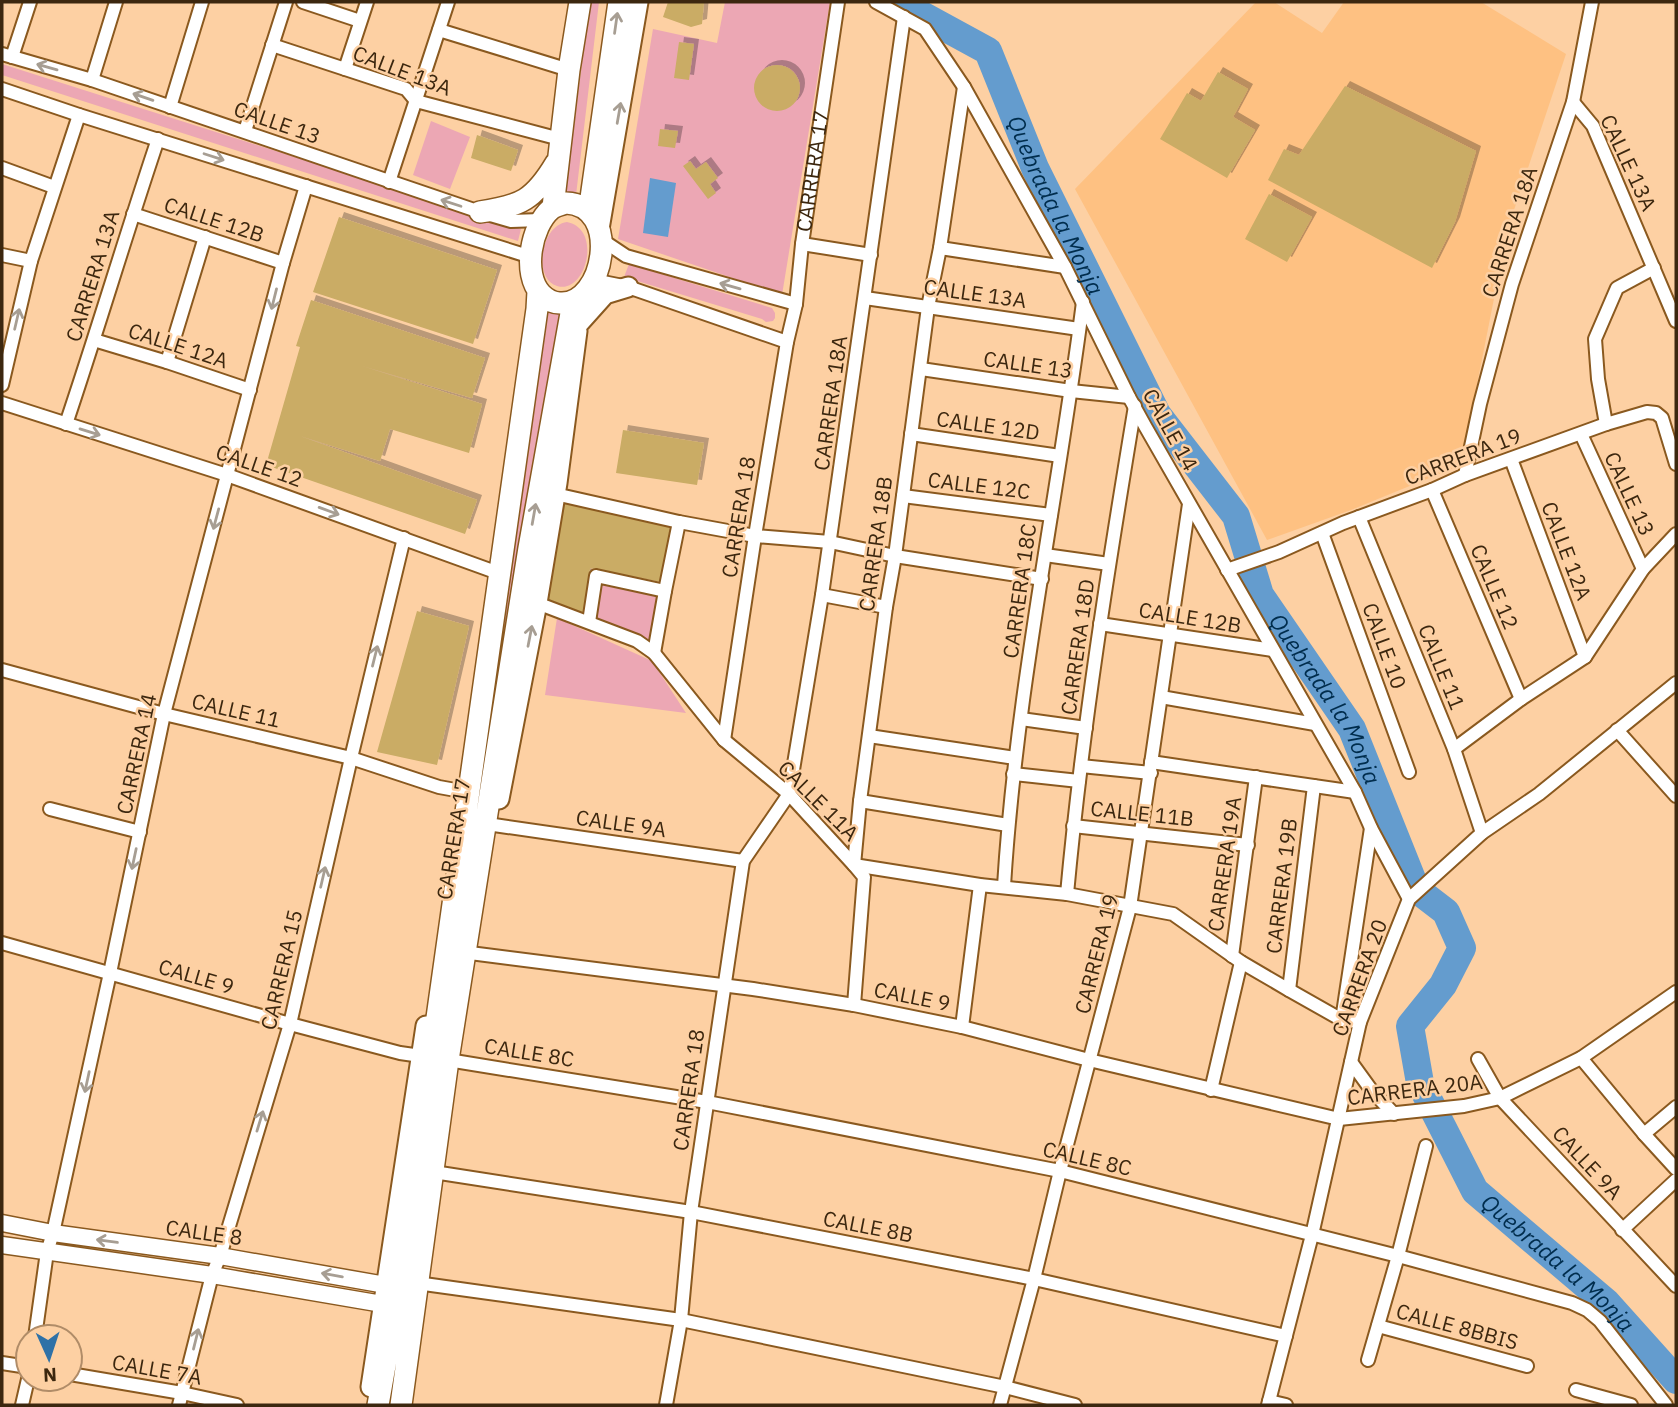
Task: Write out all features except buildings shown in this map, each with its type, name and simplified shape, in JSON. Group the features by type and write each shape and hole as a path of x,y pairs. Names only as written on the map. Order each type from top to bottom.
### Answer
{"main road":[{"path":"580,2 547,214 534,240 534,273 542,296 555,302 562,303 584,290"},
{"path":"406,1405 440,1173 452,1060 537,603 536,550 555,494 584,290 598,267 596,227 619,2"},
{"path":"596,227 638,2"},
{"path":"480,212 503,208 531,197 546,179 559,149"},
{"path":"547,214 566,203 583,206 596,227"},
{"name":"CARRERA 17","path":"368,1405 392,1296 537,309 534,273"},
{"path":"579,323 605,294 628,287"},
{"name":"CARRERA 17","path":"406,1405 452,1060 536,550 584,290"},
{"name":"CARRERA 17","path":"378,1405 421,1056 497,573"}],"street":[{"path":"7,55 30,2"},
{"path":"92,80 116,2"},
{"path":"170,107 202,2"},
{"path":"245,131 286,2"},
{"path":"303,2 360,21"},
{"path":"345,69 367,2"},
{"path":"389,182 448,2"},
{"name":"CARRERA 17","path":"788,342 796,304 802,244 838,2"},
{"name":"CALLE 14","path":"876,2 925,29 964,86 1065,267 1132,401 1189,504 1233,568 1273,650 1355,792 1371,828 1414,895"},
{"name":"CARRERA 18A","path":"1465,475 1480,404 1512,284 1573,102 1592,2"},
{"name":"CARRERA 18A","path":"789,794 830,542 904,17"},
{"path":"439,30 569,70"},
{"name":"CALLE 13A","path":"272,46 406,89 416,101 559,149"},
{"name":"CALLE 13","path":"7,55 92,80 480,212 511,221 547,214"},
{"name":"CARRERA 18B","path":"854,1005 864,877 854,865 860,802 928,307 940,248 964,86"},
{"path":"3,91 306,186 534,273"},
{"name":"CALLE 13A","path":"1573,102 1593,126 1676,321"},
{"path":"2,385 31,261 79,115"},
{"name":"CARRERA 13A","path":"66,424 158,139"},
{"path":"2,168 54,187"},
{"name":"CARRERA 14","path":"37,1323 47,1252 110,973 164,714 283,263 306,186"},
{"name":"CALLE 12B","path":"133,214 283,263"},
{"path":"596,227 626,256 796,304"},
{"path":"167,362 205,237"},
{"path":"802,244 871,255"},
{"path":"940,248 1065,267"},
{"path":"2,255 31,261"},
{"name":"CALLE 13","path":"1606,424 1598,379 1595,339 1617,288 1654,268"},
{"path":"584,290 628,287 788,342"},
{"name":"CALLE 13A","path":"865,298 1079,329"},
{"name":"CARRERA 18C","path":"1004,886 1015,758 1083,302"},
{"name":"CALLE 12A","path":"94,340 250,390"},
{"name":"CARRERA 18","path":"724,740 788,342"},
{"name":"CALLE 13","path":"921,369 1132,401"},
{"name":"CARRERA 18D","path":"1067,894 1079,780 1132,401"},
{"name":"CALLE 12","path":"2,403 227,474 497,573"},
{"name":"CARRERA 19","path":"1233,568 1279,552 1465,475 1647,412 1656,413 1662,418 1676,464"},
{"name":"CALLE 12D","path":"911,434 1060,456"},
{"name":"CALLE 13","path":"1581,434 1643,569"},
{"name":"CALLE 12A","path":"1511,459 1585,657"},
{"name":"CALLE 12","path":"1432,490 1521,699"},
{"path":"555,494 755,536 830,542 895,556 1042,579"},
{"name":"CALLE 12C","path":"903,496 1051,515"},
{"name":"CARRERA 19","path":"1000,1405 1130,907 1189,504"},
{"name":"CALLE 11","path":"1359,517 1454,749 1482,833"},
{"path":"654,653 679,522"},
{"name":"CALLE 10","path":"1322,533 1409,772"},
{"path":"1454,749 1521,699 1585,657 1643,569 1676,534"},
{"name":"CARRERA 15","path":"181,1399 212,1275 290,1024 404,538"},
{"path":"1045,555 1109,564"},
{"path":"589,622 596,576 665,591"},
{"path":"822,595 886,607"},
{"name":"CALLE 11A","path":"537,603 637,641 654,653 724,740 789,794 854,865 980,885 1067,894 1130,907"},
{"name":"CALLE 12B","path":"1100,624 1273,650"},
{"name":"CALLE 11","path":"2,670 164,714 351,758 439,787 461,791"},
{"name":"CARRERA 20","path":"1269,1403 1312,1235 1360,1022 1414,895 1482,833 1539,794 1676,683"},
{"path":"1161,697 1315,724"},
{"path":"1021,719 1086,727"},
{"path":"1617,730 1676,796"},
{"path":"869,736 1015,758"},
{"path":"1081,765 1151,767 1256,777 1355,792"},
{"path":"1013,774 1079,780"},
{"name":"CARRERA 19A","path":"1211,1090 1237,959 1256,777"},
{"name":"CARRERA 19B","path":"1289,990 1314,786"},
{"name":"CARRERA 18","path":"666,1405 681,1320 691,1212 743,861 789,794"},
{"path":"860,802 1008,825"},
{"path":"50,809 140,832"},
{"name":"CALLE 9A","path":"494,825 743,861"},
{"name":"CALLE 11B","path":"1073,826 1248,845"},
{"path":"1342,1020 1371,828"},
{"path":"962,1027 980,885"},
{"path":"1130,907 1173,914 1237,959 1289,990 1342,1020 1360,1022"},
{"name":"CALLE 9","path":"2,943 290,1024 421,1056"},
{"name":"CALLE 9","path":"470,953 854,1005 962,1027 1211,1090 1339,1119"},
{"name":"CARRERA 20A","path":"1339,1119 1464,1106 1500,1098 1581,1058 1676,992"},
{"path":"1581,1058 1676,1168"},
{"name":"CALLE 9A","path":"1478,1059 1500,1098 1676,1286"},
{"name":"CALLE 8C","path":"452,1060 707,1102 1060,1171 1572,1303 1587,1310 1600,1321 1666,1405"},
{"path":"1352,1062 1364,1082 1400,1113"},
{"path":"1644,1134 1676,1107"},
{"path":"1368,1360 1426,1146"},
{"name":"CALLE 8B","path":"440,1173 691,1212 1034,1279 1286,1336"},
{"path":"1622,1230 1676,1180"},
{"name":"CALLE 8","path":"2,1223 53,1233 220,1256 392,1296"},
{"name":"CALLE 8","path":"2,1245 212,1275 392,1296"},
{"path":"425,1284 681,1320 1005,1387 1075,1405"},
{"name":"CALLE 8BBIS","path":"1378,1326 1527,1366"},
{"name":"CALLE 7A","path":"84,1377 181,1399 237,1405"},
{"path":"1576,1391 1631,1405"},
{"path":"1269,1403 1286,1405"}],"shaded area":[{"path":"590,2 599,2 576,195 565,194"},
{"path":"725,2 830,2 782,295 618,239 653,29 717,43"},
{"path":"1256,2 1274,2 1322,33 1344,2 1481,2 1566,54 1508,228 1461,465 1351,510 1267,540 1075,189"},
{"path":"2,64 521,229 518,241 2,75"},
{"path":"431,121 470,137 450,189 413,175"},
{"path":"567,222 578,227 585,236 586,260 576,281 567,286 557,286 549,281 544,273 543,252 551,232 558,225"},
{"path":"629,264 772,308 775,318 766,322 624,277"},
{"path":"542,308 564,311 395,1405 382,1405"},
{"path":"601,583 658,595 650,641 596,617"},
{"path":"557,618 652,661 686,713 545,695"}],"water":[{"path":"650,178 676,183 668,237 643,233"}],"waterway":[{"name":"Quebrada la Monja","path":"898,2 988,51 1035,168 1157,414 1236,516 1260,595 1352,729 1416,889 1446,912 1462,948 1443,985 1410,1026 1420,1083 1475,1191 1607,1303 1676,1380"}]}
